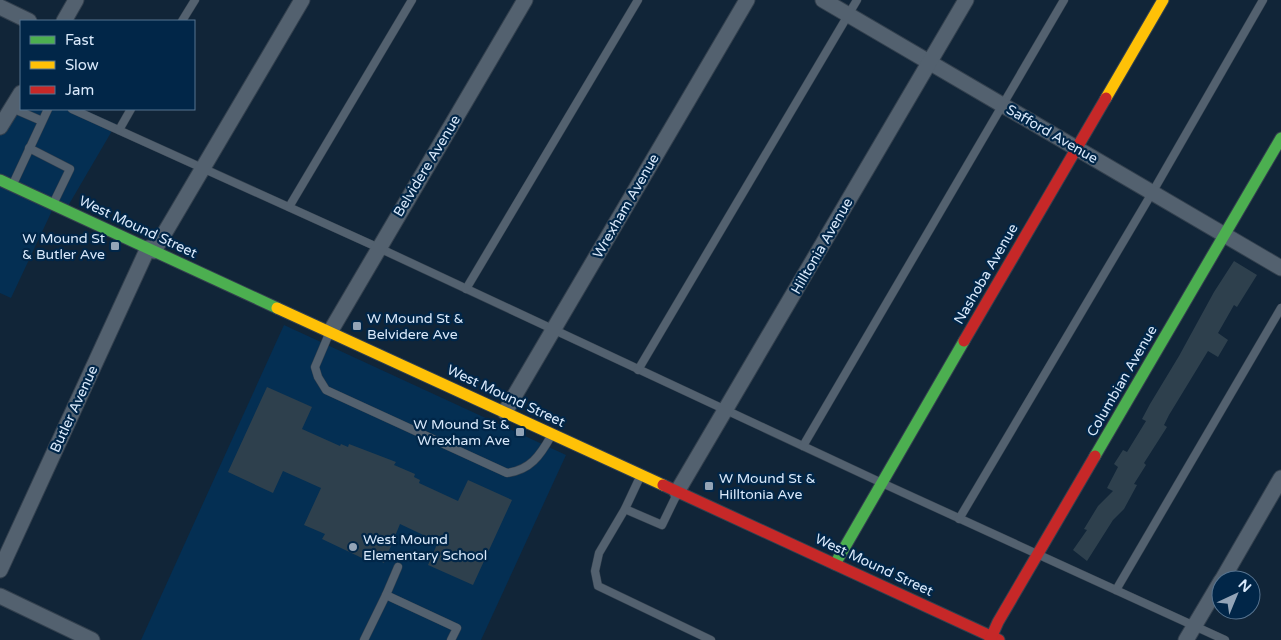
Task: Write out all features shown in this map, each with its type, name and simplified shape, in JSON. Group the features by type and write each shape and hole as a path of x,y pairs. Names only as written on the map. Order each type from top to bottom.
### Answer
{"street":[{"path":"65,20 76,0"},
{"name":"Butler Avenue","path":"0,570 151,249 203,168 302,0"},
{"name":"Belvidere Avenue","path":"330,332 525,0"},
{"name":"Wrexham Avenue","path":"505,412 747,0"},
{"name":"Safford Avenue","path":"824,0 1281,268"},
{"name":"Hilltonia Avenue","path":"678,492 966,0"},
{"name":"Nashoba Avenue","path":"835,564 1163,0"},
{"path":"0,7 26,20"},
{"path":"0,127 20,95"},
{"name":"Columbian Avenue","path":"993,639 1037,555 1281,138"},
{"name":"West Mound Street","path":"0,180 835,564 993,639"},
{"path":"1227,570 1281,478"},
{"path":"0,596 92,640"},
{"path":"1186,640 1211,598"}],"lane":[{"path":"183,20 195,0"},
{"path":"289,207 412,0"},
{"path":"466,290 638,0"},
{"path":"638,370 857,0"},
{"path":"803,446 1064,0"},
{"path":"959,518 1152,193 1263,0"},
{"path":"12,108 42,121"},
{"path":"12,185 48,110"},
{"path":"74,110 379,248 1037,555 1225,640"},
{"path":"119,130 130,110"},
{"path":"29,148 70,169 53,204"},
{"path":"1116,590 1281,308"},
{"path":"330,332 315,366 326,390 507,473 517,471 533,462 542,452 552,434"},
{"path":"641,475 625,509 599,553 596,570 598,586 711,640"},
{"path":"625,509 662,526 678,492"},
{"path":"364,640 398,567"},
{"path":"386,595 456,628 451,640"}],"shaded area":[{"path":"20,101 20,110 84,110 116,124 68,206 57,200 11,298 0,293 0,136"},
{"name":"West Mound Elementary School","path":"284,325 566,455 481,640 141,640"}],"building":[{"path":"1234,261 1257,275 1237,307 1234,305 1218,333 1228,340 1218,357 1208,351 1169,415 1164,425 1167,427 1144,463 1146,465 1134,484 1137,485 1124,509 1113,520 1087,561 1073,550 1087,530 1084,529 1098,506 1113,491 1107,488 1118,467 1114,464 1123,450 1127,452 1146,421 1142,419 1150,404 1214,292"},
{"path":"267,387 312,407 302,429 340,446 341,444 348,447 349,444 396,462 394,465 415,474 414,477 420,480 419,483 458,501 468,480 512,500 473,585 428,565 438,542 400,524 384,563 364,553 362,558 322,539 325,534 304,525 321,488 283,471 273,493 228,472"}],"traffic: fast":[{"path":"1095,456 1281,138"},
{"path":"0,180 277,308"},
{"path":"835,564 964,341"}],"traffic: slow":[{"path":"1106,98 1163,0"},
{"path":"277,308 663,485"}],"traffic: jam":[{"path":"964,341 1106,98"},
{"path":"990,640 998,622 1095,456"},
{"path":"663,485 999,640"}],"place":[{"name":"W Mound St & Butler Ave","path":"115,246"},
{"name":"W Mound St & Belvidere Ave","path":"357,326"},
{"name":"W Mound St & Wrexham Ave","path":"520,432"},
{"name":"W Mound St & Hilltonia Ave","path":"709,486"},
{"name":"West Mound Elementary School","path":"353,547"}]}
